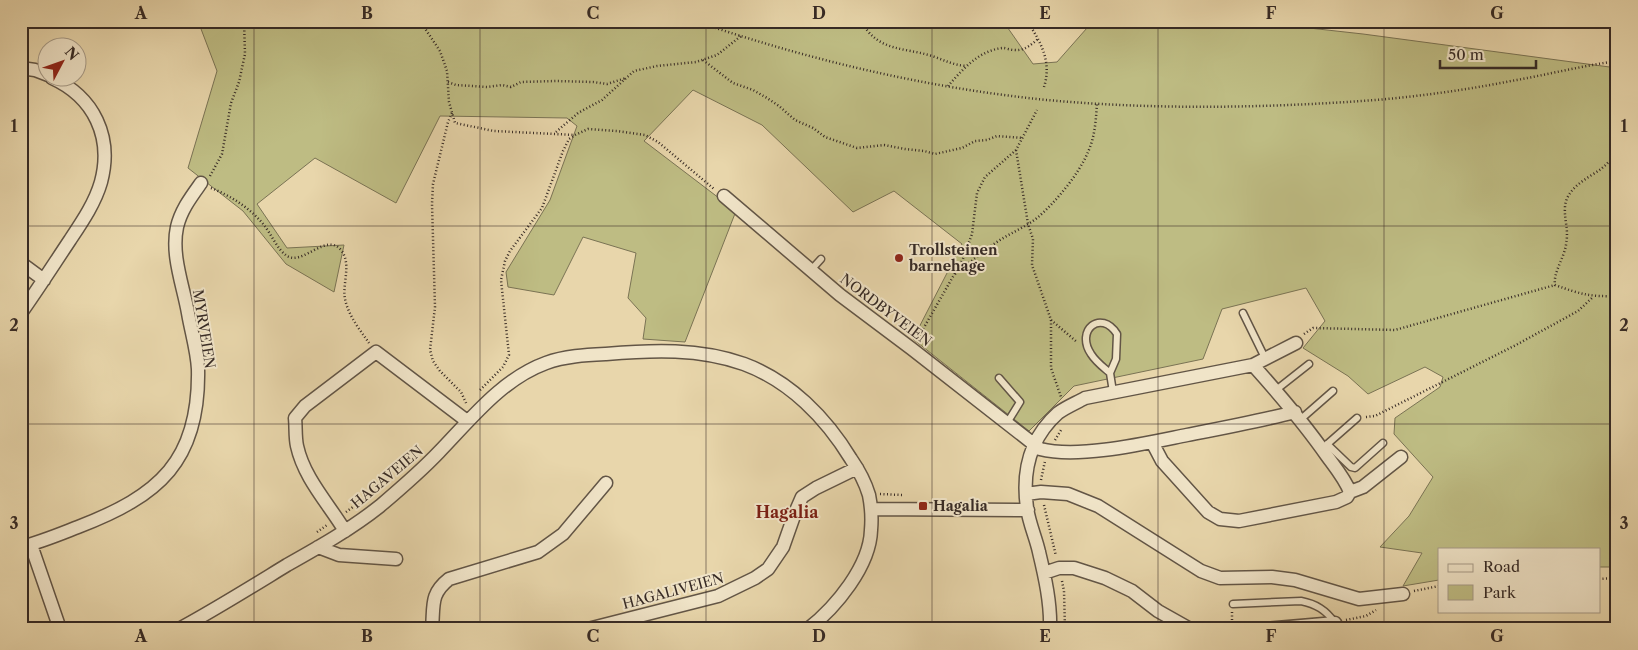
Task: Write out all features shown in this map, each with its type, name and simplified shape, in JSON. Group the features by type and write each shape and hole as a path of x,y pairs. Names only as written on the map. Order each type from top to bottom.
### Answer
{"street":[{"path":"21,68 38,71"},
{"path":"21,313 87,214 97,193 104,166 101,128 91,108 70,88"},
{"name":"MYRVEIEN","path":"60,629 26,546 109,515 139,498 158,483 174,465 184,450 190,433 195,406 198,368 176,255 177,227 187,203 201,183"},
{"name":"NORDBYVEIEN","path":"724,196 840,296 912,349 1040,450 1049,452"},
{"path":"21,263 44,280"},
{"path":"1050,629 1044,572 1028,510 1026,494 1026,477 1030,455 1041,431 1066,408 1085,398 1253,365 1296,343"},
{"name":"HAGAVEIEN","path":"179,629 318,547 378,507 409,481 438,452 464,413 524,373 548,362 587,355 652,350 710,354 745,365 779,381 806,402 828,425 857,468 868,494 871,532 855,578 813,625"},
{"path":"345,530 312,482 302,463 297,444 295,418 305,406 376,352 464,413"},
{"path":"1253,365 1325,447 1350,492"},
{"path":"1049,452 1083,452 1152,442 1298,416"},
{"path":"1152,442 1162,460 1208,512 1220,519 1239,521 1336,502 1363,486 1401,458"},
{"name":"HAGALIVEIEN","path":"588,629 718,596 755,578 768,569 778,557 802,497 857,468"},
{"path":"432,629 434,599 438,588 449,579 538,552 564,534 606,483"},
{"path":"1026,494 1041,492 1068,494 1098,506 1201,571 1220,578 1272,577 1295,580 1359,599 1403,594"},
{"path":"870,509 1028,510"},
{"path":"318,547 339,555 396,560"},
{"path":"1044,572 1059,568 1074,568 1105,578 1132,591 1164,615 1190,629"},
{"path":"813,625 829,629"},
{"path":"1266,629 1335,626"}],"lane":[{"path":"811,270 821,259"},
{"path":"1242,313 1265,358"},
{"path":"1110,373 1096,361 1089,352 1086,343 1085,334 1094,324 1108,324 1117,334 1118,347 1116,359 1110,373 1113,392"},
{"path":"1276,390 1309,364"},
{"path":"999,378 1020,402 1007,423"},
{"path":"1298,416 1333,391"},
{"path":"1357,418 1325,447 1351,468 1355,468 1383,443"},
{"path":"1233,604 1301,601 1311,603 1322,609 1335,626"}],"path":[{"path":"244,21 245,54 239,82 231,104 222,154 212,174 201,183 229,195 248,208 264,225 287,256 294,258 326,245 340,250 346,264 344,298 347,307 352,318 376,352"},
{"path":"420,21 440,51 447,71 449,102 455,123 494,131 574,135"},
{"path":"695,21 768,45 873,72 948,86 1048,100 1097,103 1236,106 1376,100 1461,90 1617,61"},
{"path":"861,21 876,40 895,49 932,56 945,62 966,66"},
{"path":"1027,21 1047,58 1044,88"},
{"path":"555,133 578,113 602,100 634,71 656,66 704,60 717,55 741,36"},
{"path":"948,86 966,66 988,53 1003,48 1016,51 1027,48 1038,39"},
{"path":"704,60 733,83 753,90 780,106 795,120 813,128 825,137 856,148 884,145 936,154 962,148 975,141 987,140 997,136 1023,138"},
{"path":"448,82 456,85 487,87 502,85 511,87 521,82 556,81 607,84 627,77"},
{"path":"954,275 996,243 1038,217 1057,197 1076,174 1088,152 1094,132 1097,103"},
{"path":"912,349 963,259 972,234 977,193 985,177 1016,150 1037,110"},
{"path":"452,114 448,122 433,184 435,307 430,350 433,361 440,371 461,392 464,413"},
{"path":"478,393 503,367 509,354 501,280 504,261 542,208 563,151 574,135 588,129 645,135 658,142 724,196"},
{"path":"1016,150 1028,224 1033,239 1032,264 1052,320 1051,368 1054,381 1068,415 1049,452 1041,478 1041,492 1064,591 1065,629"},
{"path":"1555,285 1554,278 1560,267 1566,246 1568,230 1565,206 1567,197 1587,177 1602,168 1617,152"},
{"path":"1296,343 1307,331 1313,328 1396,330 1555,285 1593,297 1617,296"},
{"path":"1357,418 1375,416 1516,345 1578,311 1593,297"},
{"path":"1052,320 1089,352"},
{"path":"464,413 471,400"},
{"path":"310,536 338,519 384,485"},
{"path":"1600,579 1617,578"},
{"path":"1231,613 1232,629"}],"green space":[{"path":"198,21 1003,21 1033,64 1057,62 1087,28 1104,21 1246,21 1363,34 1617,68 1617,567 1600,567 1600,548 1438,548 1438,580 1403,586 1422,553 1380,547 1409,516 1433,477 1394,434 1395,418 1440,387 1443,377 1425,367 1368,394 1348,376 1303,348 1325,321 1306,288 1222,309 1203,359 1074,386 1029,431 913,339 962,244 894,191 853,212 762,125 693,90 644,141 736,211 685,342 643,339 646,318 628,298 636,253 583,237 554,295 508,287 506,272 550,200 577,126 567,118 440,116 396,203 315,158 257,204 287,248 344,245 334,292 286,264 243,211 188,168 217,71"}],"place":[{"name":"Trollsteinen barnehage","path":"899,258"},
{"name":"Hagalia","path":"923,506"}],"district":[{"name":"Hagalia","path":"787,512"}]}
